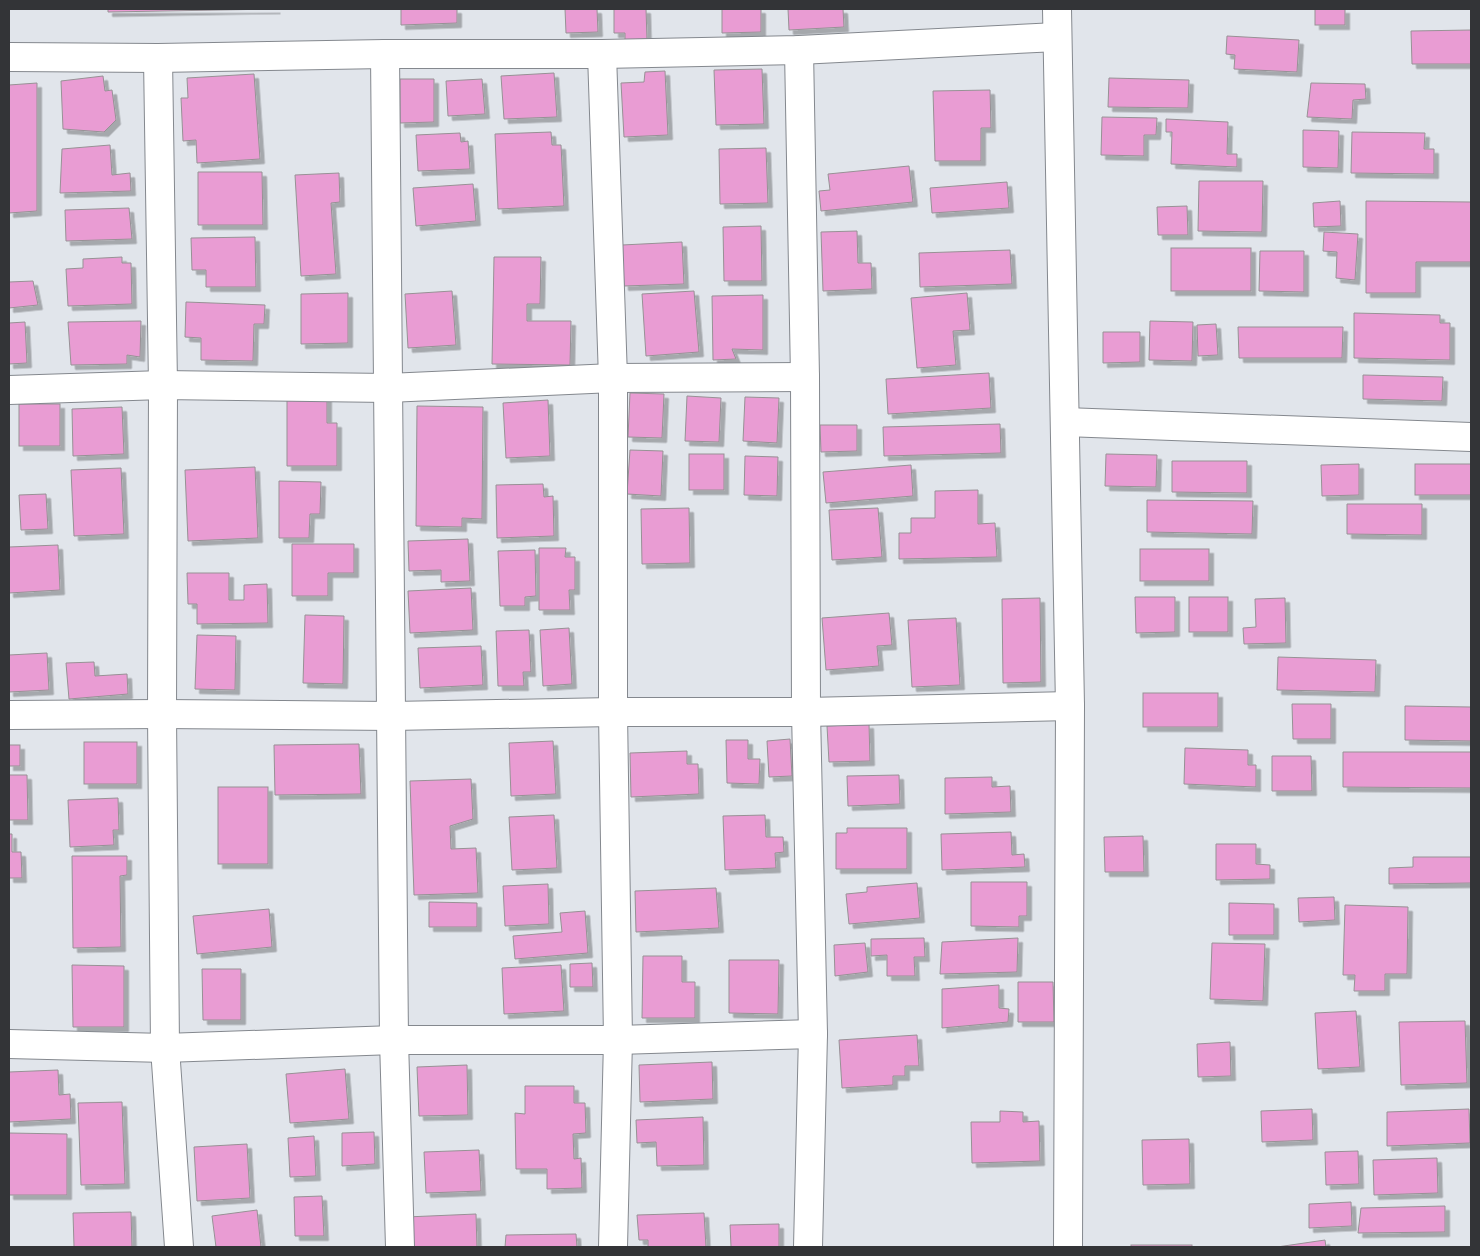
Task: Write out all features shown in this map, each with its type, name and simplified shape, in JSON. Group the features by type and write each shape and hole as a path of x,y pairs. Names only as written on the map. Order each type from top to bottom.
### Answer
{"street":[{"path":"1058,9 1070,706 1068,1247"},
{"path":"9,57 158,58 385,54 602,54 799,50 1057,37"},
{"path":"799,50 805,376 806,712 813,1034 808,1247"},
{"path":"385,54 394,1040 400,1247"},
{"path":"602,54 613,378 613,712 618,1040 613,1247"},
{"path":"158,58 163,385 162,714 165,1048 178,1247"},
{"path":"9,390 163,385 388,388 613,378 805,376"},
{"path":"1065,422 1471,437"},
{"path":"9,715 392,716 613,712 806,712 1070,706"},
{"path":"9,1044 165,1048 394,1040 618,1040 813,1034"}],"building":[{"path":"108,9 276,9 108,12"},
{"path":"401,9 457,9 457,23 401,25"},
{"path":"565,9 597,9 598,32 566,33"},
{"path":"614,9 646,9 647,39 625,40 625,33 614,33"},
{"path":"722,9 761,9 761,32 722,33"},
{"path":"788,9 843,9 844,27 789,30"},
{"path":"1315,9 1345,9 1345,25 1315,25"},
{"path":"1471,30 1471,64 1412,64 1411,31"},
{"path":"1227,36 1299,40 1297,72 1234,69 1235,55 1226,54"},
{"path":"762,69 764,124 716,125 714,70"},
{"path":"665,71 668,135 624,137 621,83 644,82 645,72"},
{"path":"554,73 557,117 504,119 501,76"},
{"path":"254,74 260,159 197,163 196,140 183,141 181,98 188,98 187,78"},
{"path":"103,76 105,91 112,90 116,120 104,132 63,129 61,81"},
{"path":"1109,78 1189,80 1188,108 1108,107"},
{"path":"400,79 434,79 434,122 400,123"},
{"path":"482,79 485,114 448,116 446,81"},
{"path":"37,83 37,211 9,213 9,85"},
{"path":"1311,83 1365,84 1366,99 1353,100 1352,119 1307,117"},
{"path":"990,90 991,128 981,128 981,161 935,161 933,91"},
{"path":"1102,117 1157,118 1156,135 1144,135 1144,156 1101,155"},
{"path":"1166,119 1228,122 1227,154 1237,154 1237,167 1171,164 1172,132 1166,132"},
{"path":"1303,130 1339,131 1338,168 1303,167"},
{"path":"551,132 552,145 561,145 564,206 498,209 495,134"},
{"path":"1352,132 1425,133 1424,149 1434,149 1434,174 1351,173"},
{"path":"460,133 461,142 468,141 470,169 418,171 416,135"},
{"path":"110,145 112,175 130,173 131,191 60,193 62,149"},
{"path":"766,148 768,203 720,204 719,149"},
{"path":"909,166 913,202 821,211 819,191 830,190 828,174"},
{"path":"198,172 262,172 263,225 198,225"},
{"path":"339,173 340,202 331,203 336,274 301,276 295,175"},
{"path":"1199,181 1263,181 1262,232 1198,231"},
{"path":"1007,182 1009,208 932,213 930,188"},
{"path":"473,184 476,221 416,226 413,188"},
{"path":"1340,201 1341,226 1314,227 1313,203"},
{"path":"1366,201 1471,202 1471,262 1416,262 1416,293 1366,293"},
{"path":"1187,206 1188,235 1158,235 1157,207"},
{"path":"129,208 132,239 66,241 65,210"},
{"path":"761,226 762,281 724,281 723,227"},
{"path":"857,231 858,263 871,263 872,289 823,291 821,232"},
{"path":"1324,232 1358,234 1355,280 1336,278 1337,252 1323,251"},
{"path":"255,237 256,287 206,287 206,270 192,270 191,238"},
{"path":"682,242 684,284 624,286 622,245"},
{"path":"1171,248 1251,248 1251,291 1171,291"},
{"path":"1010,250 1012,284 920,287 919,253"},
{"path":"1260,251 1304,251 1304,292 1259,291"},
{"path":"122,257 122,263 131,263 132,304 68,306 66,269 83,268 83,259"},
{"path":"494,257 541,257 540,304 527,304 527,321 571,321 570,365 492,364"},
{"path":"33,281 38,305 9,308 9,282"},
{"path":"452,291 456,345 408,348 405,294"},
{"path":"694,291 699,352 646,356 642,294"},
{"path":"348,293 348,343 301,344 301,294"},
{"path":"967,293 970,330 953,331 956,365 917,368 911,298"},
{"path":"763,295 763,350 732,349 736,359 713,360 712,296"},
{"path":"186,302 265,305 264,324 254,324 253,361 201,360 201,338 185,337"},
{"path":"1354,313 1440,315 1440,323 1450,323 1450,360 1354,358"},
{"path":"141,321 140,357 127,355 127,364 71,365 68,322"},
{"path":"1150,321 1193,322 1192,361 1149,360"},
{"path":"25,322 27,363 9,364 9,323"},
{"path":"1216,324 1218,355 1198,356 1197,325"},
{"path":"1238,327 1343,327 1342,358 1239,358"},
{"path":"1103,332 1140,332 1140,362 1103,363"},
{"path":"989,373 991,408 888,414 886,379"},
{"path":"1363,375 1443,377 1442,401 1363,399"},
{"path":"630,393 664,394 662,438 628,437"},
{"path":"287,396 327,396 327,423 337,423 337,466 287,466"},
{"path":"687,396 721,398 719,442 685,441"},
{"path":"745,397 779,398 777,443 743,441"},
{"path":"548,400 550,456 506,458 503,403"},
{"path":"19,404 60,404 60,446 19,446"},
{"path":"417,406 483,407 482,519 462,518 462,527 416,526"},
{"path":"122,407 124,454 73,456 72,409"},
{"path":"1000,424 1001,453 884,456 883,427"},
{"path":"820,425 857,425 857,451 821,452"},
{"path":"630,450 663,451 661,496 627,494"},
{"path":"689,454 724,454 724,490 689,490"},
{"path":"1106,454 1157,455 1156,487 1105,486"},
{"path":"745,456 778,457 777,496 744,495"},
{"path":"1172,461 1247,461 1247,493 1172,492"},
{"path":"1359,464 1359,495 1322,496 1321,465"},
{"path":"1415,464 1471,464 1471,495 1415,495"},
{"path":"911,465 913,496 826,503 823,472"},
{"path":"255,467 258,538 188,541 185,470"},
{"path":"121,468 124,534 74,536 71,470"},
{"path":"279,481 321,482 320,514 310,514 309,538 279,538"},
{"path":"543,484 544,497 553,496 554,536 497,538 496,485"},
{"path":"978,490 978,524 995,523 997,557 899,559 899,533 911,533 911,518 935,518 935,491"},
{"path":"46,494 48,529 21,530 19,495"},
{"path":"1147,500 1253,501 1252,534 1147,532"},
{"path":"1347,504 1422,504 1422,535 1347,534"},
{"path":"689,508 690,563 642,564 641,509"},
{"path":"878,508 882,557 832,560 829,510"},
{"path":"468,539 470,581 441,582 441,570 409,571 408,541"},
{"path":"292,544 354,544 354,573 328,573 328,596 292,596"},
{"path":"58,545 60,590 9,593 9,547"},
{"path":"539,548 566,548 565,557 575,557 575,590 569,590 570,610 539,610"},
{"path":"1140,549 1209,549 1209,581 1140,581"},
{"path":"535,550 536,596 525,597 525,606 500,606 498,551"},
{"path":"187,573 229,573 229,600 244,600 244,585 267,584 268,623 197,624 197,604 188,604"},
{"path":"471,588 473,630 410,633 408,591"},
{"path":"1135,597 1175,597 1175,632 1136,633"},
{"path":"1189,597 1228,597 1228,632 1189,632"},
{"path":"1040,598 1041,682 1003,683 1002,599"},
{"path":"1285,598 1286,643 1244,644 1243,628 1256,627 1255,599"},
{"path":"889,613 892,645 877,646 879,666 826,670 822,618"},
{"path":"305,615 344,616 343,684 303,683"},
{"path":"956,618 960,685 912,687 908,620"},
{"path":"569,628 572,684 543,686 540,630"},
{"path":"529,630 531,672 523,672 524,686 498,686 496,631"},
{"path":"197,635 236,636 235,690 195,689"},
{"path":"481,646 483,685 420,688 418,648"},
{"path":"47,653 49,690 9,692 9,655"},
{"path":"1278,657 1376,660 1375,692 1277,690"},
{"path":"94,662 95,676 127,674 128,694 69,699 66,663"},
{"path":"1143,693 1218,693 1218,727 1143,727"},
{"path":"1292,704 1331,704 1331,739 1293,739"},
{"path":"1405,706 1471,707 1471,741 1405,740"},
{"path":"869,724 870,761 829,762 827,726"},
{"path":"790,739 792,776 769,777 767,741"},
{"path":"726,740 748,740 748,759 760,759 759,784 727,783"},
{"path":"553,741 556,794 511,796 509,743"},
{"path":"84,742 137,742 137,784 84,784"},
{"path":"359,744 361,794 275,795 274,745"},
{"path":"9,745 20,745 20,766 9,766"},
{"path":"1185,748 1248,750 1248,765 1256,765 1256,787 1184,784"},
{"path":"687,751 687,764 698,764 699,794 631,797 630,753"},
{"path":"1343,752 1471,752 1471,788 1343,787"},
{"path":"1272,756 1311,756 1312,791 1272,791"},
{"path":"9,775 27,775 28,820 9,820"},
{"path":"899,775 900,804 848,806 847,776"},
{"path":"992,777 992,787 1010,786 1011,812 945,814 945,778"},
{"path":"471,779 473,819 450,826 451,849 476,848 478,893 414,895 410,781"},
{"path":"218,787 268,787 268,864 218,864"},
{"path":"118,798 119,830 113,830 114,845 70,847 68,800"},
{"path":"554,815 557,868 512,870 509,817"},
{"path":"765,815 766,837 783,837 784,852 775,853 776,868 725,870 723,816"},
{"path":"847,828 907,828 907,869 836,869 836,833 847,833"},
{"path":"1011,832 1012,855 1024,854 1025,867 942,870 941,834"},
{"path":"9,834 12,834 12,852 21,852 22,878 9,878"},
{"path":"1143,836 1144,872 1105,872 1104,837"},
{"path":"1216,844 1256,844 1256,864 1270,865 1270,879 1216,880"},
{"path":"72,856 127,856 127,875 120,876 121,947 73,948"},
{"path":"1413,857 1471,857 1471,883 1389,884 1389,868 1413,867"},
{"path":"971,882 1027,882 1027,916 1019,916 1019,927 971,926"},
{"path":"917,883 920,918 849,924 846,894 867,892 867,887"},
{"path":"548,884 549,924 505,926 503,886"},
{"path":"716,888 719,928 636,932 635,891"},
{"path":"1334,897 1335,920 1299,922 1298,898"},
{"path":"429,902 477,903 477,927 429,927"},
{"path":"1229,903 1274,904 1274,935 1229,935"},
{"path":"1345,905 1408,907 1407,974 1385,974 1385,991 1354,991 1355,975 1343,975"},
{"path":"269,909 272,947 197,954 193,916"},
{"path":"585,911 588,953 515,959 513,936 562,932 560,913"},
{"path":"924,938 925,957 914,957 915,976 887,976 887,955 871,956 871,939"},
{"path":"1018,938 1017,972 940,974 942,942"},
{"path":"865,943 868,972 835,976 834,945"},
{"path":"1212,943 1265,944 1263,1001 1210,999"},
{"path":"643,956 682,956 682,982 695,982 695,1018 642,1018"},
{"path":"729,960 779,960 778,1014 729,1013"},
{"path":"592,963 593,987 570,987 570,964"},
{"path":"72,965 124,966 124,1027 73,1027"},
{"path":"561,965 564,1011 504,1014 502,968"},
{"path":"202,969 241,969 241,1020 203,1020"},
{"path":"1018,982 1053,982 1054,1022 1018,1022"},
{"path":"999,985 999,1008 1009,1009 1008,1022 942,1028 942,989"},
{"path":"1356,1011 1360,1067 1318,1069 1315,1013"},
{"path":"1465,1021 1467,1083 1401,1085 1399,1022"},
{"path":"917,1035 919,1066 905,1066 905,1076 893,1076 893,1085 842,1088 839,1040"},
{"path":"1230,1042 1231,1076 1198,1077 1197,1044"},
{"path":"712,1062 713,1099 640,1102 639,1065"},
{"path":"467,1065 468,1115 419,1116 417,1067"},
{"path":"345,1069 349,1119 290,1123 286,1074"},
{"path":"58,1070 59,1095 70,1094 71,1119 9,1122 9,1072"},
{"path":"525,1086 574,1086 574,1103 585,1103 586,1133 573,1134 574,1159 581,1158 582,1188 547,1189 547,1169 516,1169 515,1113 525,1114"},
{"path":"122,1102 125,1184 81,1185 78,1103"},
{"path":"1312,1109 1313,1140 1262,1142 1261,1111"},
{"path":"1469,1109 1470,1143 1387,1146 1387,1112"},
{"path":"1000,1111 1023,1112 1023,1122 1039,1121 1040,1161 972,1163 971,1122 1000,1122"},
{"path":"703,1117 704,1165 657,1166 656,1142 637,1143 636,1120"},
{"path":"374,1132 375,1164 342,1166 342,1133"},
{"path":"9,1133 67,1134 67,1195 9,1195"},
{"path":"314,1136 316,1176 290,1177 288,1138"},
{"path":"1189,1139 1190,1184 1143,1185 1142,1140"},
{"path":"247,1144 250,1198 197,1201 194,1147"},
{"path":"479,1150 481,1191 426,1193 424,1152"},
{"path":"1358,1151 1359,1184 1326,1185 1325,1152"},
{"path":"1437,1158 1438,1193 1374,1195 1373,1160"},
{"path":"322,1196 324,1236 295,1236 294,1197"},
{"path":"1351,1202 1352,1226 1309,1228 1309,1204"},
{"path":"1445,1206 1445,1232 1358,1233 1361,1208"},
{"path":"257,1210 261,1247 216,1247 212,1216"},
{"path":"131,1212 132,1247 74,1247 73,1213"},
{"path":"704,1213 706,1247 648,1247 648,1240 639,1240 637,1215"},
{"path":"476,1214 477,1247 407,1247 406,1217"},
{"path":"779,1224 779,1247 731,1247 730,1225"},
{"path":"576,1234 577,1247 505,1247 506,1235"},
{"path":"1325,1240 1326,1247 1277,1247"},
{"path":"1131,1245 1192,1245 1192,1247 1131,1247"}]}
